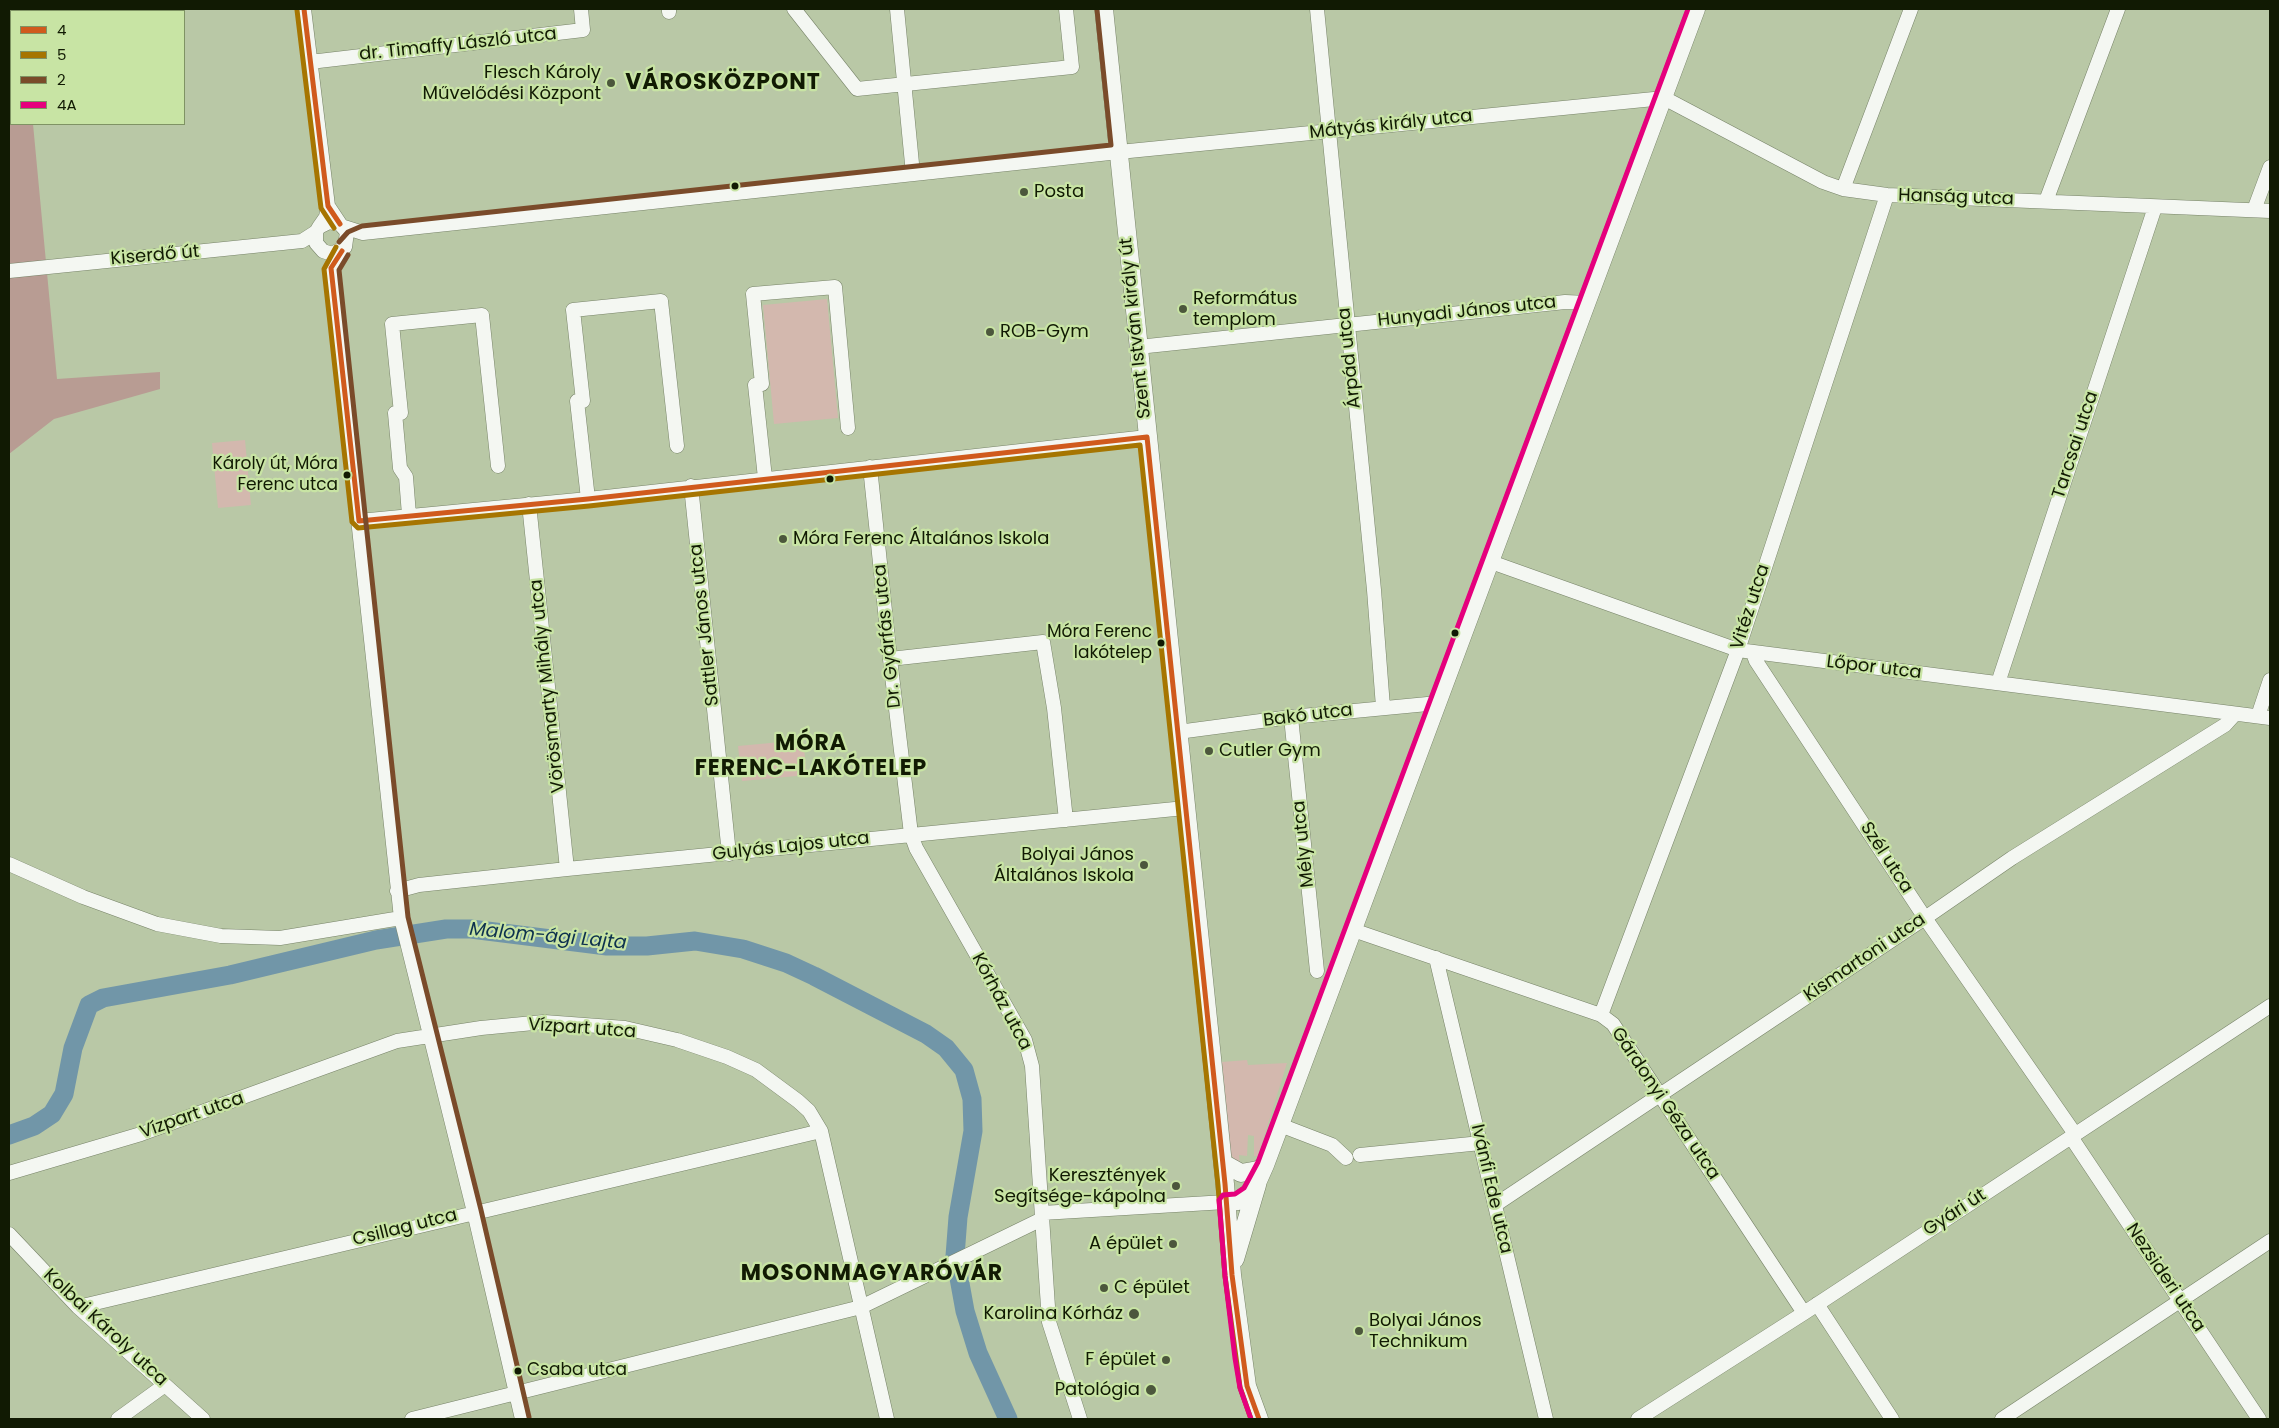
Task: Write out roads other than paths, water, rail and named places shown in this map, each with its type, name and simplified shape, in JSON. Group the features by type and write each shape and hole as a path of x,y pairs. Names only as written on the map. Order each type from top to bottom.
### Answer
{"main road":[{"name":"Szent István király út","path":"1104,9 1232,1275 1245,1376 1259,1419"},
{"path":"1232,1275 1257,1182 1588,303 1696,9"},
{"path":"1222,1163 1241,1173 1258,1170 1265,1165"},
{"path":"1226,1202 1238,1201 1249,1193 1257,1182"}],"street":[{"path":"304,9 328,206 326,217 318,230 316,243 331,268 397,891 406,946 431,1035 522,1419"},
{"name":"dr. Timaffy László utca","path":"310,62 583,30 581,9"},
{"path":"794,9 857,90 1072,67 1066,9"},
{"path":"897,9 906,85 913,174"},
{"name":"Árpád utca","path":"1316,9 1346,325 1374,590 1383,707"},
{"path":"1843,190 1911,9"},
{"path":"2046,201 2118,9"},
{"name":"Mátyás király utca","path":"363,233 1118,152 1664,98"},
{"name":"Hanság utca","path":"1664,98 1823,182 1843,190 1888,195 2270,211"},
{"path":"2254,210 2270,167"},
{"name":"Vitéz utca","path":"1601,1015 1738,650 1888,195"},
{"path":"328,206 348,237 331,268"},
{"name":"Tarcsai utca","path":"1998,683 2155,207"},
{"path":"318,230 329,222 363,233"},
{"name":"Kiserdő út","path":"9,271 302,241 318,230"},
{"path":"321,250 332,254 343,249 353,238 363,233"},
{"name":"Kiserdő út","path":"302,241 321,250"},
{"path":"765,478 755,385 762,384 753,294 835,286 848,428"},
{"path":"588,498 577,401 583,401 573,310 661,301 677,446"},
{"name":"Hunyadi János utca","path":"1138,346 1565,302 1588,303"},
{"path":"409,515 406,477 400,468 395,413 401,413 392,324 482,315 498,466"},
{"path":"359,520 588,498 1147,438"},
{"name":"Dr. Gyárfás utca","path":"870,467 890,659 912,834"},
{"name":"Sattler János utca","path":"691,486 729,854"},
{"name":"Vörösmarty Mihály utca","path":"529,504 567,868"},
{"name":"Lőpor utca","path":"1491,562 1738,650 2264,717"},
{"path":"890,659 1043,642 1054,708 1066,820"},
{"name":"Szél utca","path":"1754,653 1756,661 1925,918 2073,1135"},
{"path":"2264,717 2270,680"},
{"name":"Bakó utca","path":"1178,732 1291,717 1438,703"},
{"name":"Kismartoni utca","path":"1495,1205 2012,858 2225,725 2236,714"},
{"name":"Mély utca","path":"1291,717 1317,971"},
{"name":"Gulyás Lajos utca","path":"397,891 420,885 567,868 729,854 912,834 1185,808"},
{"name":"Kórház utca","path":"912,834 916,848 1025,1040 1032,1066 1049,1322 1080,1419"},
{"path":"9,864 83,897 157,924 221,936 280,938 402,922"},
{"name":"Gárdonyi Géza utca","path":"1353,930 1601,1015 1612,1024 1804,1313"},
{"name":"Ivánfi Ede utca","path":"1436,958 1546,1419"},
{"name":"Gyári út","path":"1638,1419 1804,1313 2270,1006"},
{"name":"Vízpart utca","path":"9,1173 141,1134 397,1041 431,1035 544,1022 625,1028 677,1040 727,1057 756,1070 809,1111 821,1131 887,1419"},
{"path":"1280,1125 1332,1145 1353,1156 1481,1143"},
{"name":"Csillag utca","path":"78,1307 821,1131"},
{"name":"Nezsideri utca","path":"2073,1135 2259,1419"},
{"path":"412,1419 516,1395 861,1307 942,1268 1042,1216 1226,1202"},
{"name":"Kolbai Károly utca","path":"9,1234 78,1307 202,1419"},
{"path":"2002,1419 2270,1242"},
{"path":"1817,1304 1892,1419"},
{"path":"118,1419 165,1385"}],"waterway":[{"name":"Malom-ági Lajta","path":"9,1135 34,1126 52,1114 64,1094 73,1048 89,1005 103,998 230,975 376,940 446,929 471,929 607,946 647,946 695,941 743,949 786,963 814,976 926,1034 946,1048 964,1070 972,1099 973,1131 958,1217 955,1256 965,1311 978,1353 1008,1419"}],"place":[{"name":"Flesch Károly Művelődési Központ","path":"611,83"},
{"name":"Posta","path":"1024,192"},
{"name":"Református templom","path":"1183,309"},
{"name":"ROB-Gym","path":"990,332"},
{"name":"Károly út, Móra Ferenc utca","path":"347,475"},
{"name":"Móra Ferenc Általános Iskola","path":"783,539"},
{"name":"Móra Ferenc lakótelep","path":"1161,643"},
{"name":"Cutler Gym","path":"1209,751"},
{"name":"Bolyai János Általános Iskola","path":"1144,865"},
{"name":"Keresztények Segítsége-kápolna","path":"1176,1186"},
{"name":"A épület","path":"1173,1244"},
{"name":"C épület","path":"1104,1288"},
{"name":"Karolina Kórház","path":"1134,1314"},
{"name":"Bolyai János Technikum","path":"1359,1331"},
{"name":"F épület","path":"1166,1360"},
{"name":"Csaba utca","path":"518,1371"},
{"name":"Patológia","path":"1151,1390"}],"district":[{"name":"VÁROSKÖZPONT","path":"723,83"},
{"name":"MÓRA FERENC-LAKÓTELEP","path":"811,756"},
{"name":"MOSONMAGYARÓVÁR","path":"872,1274"}]}
